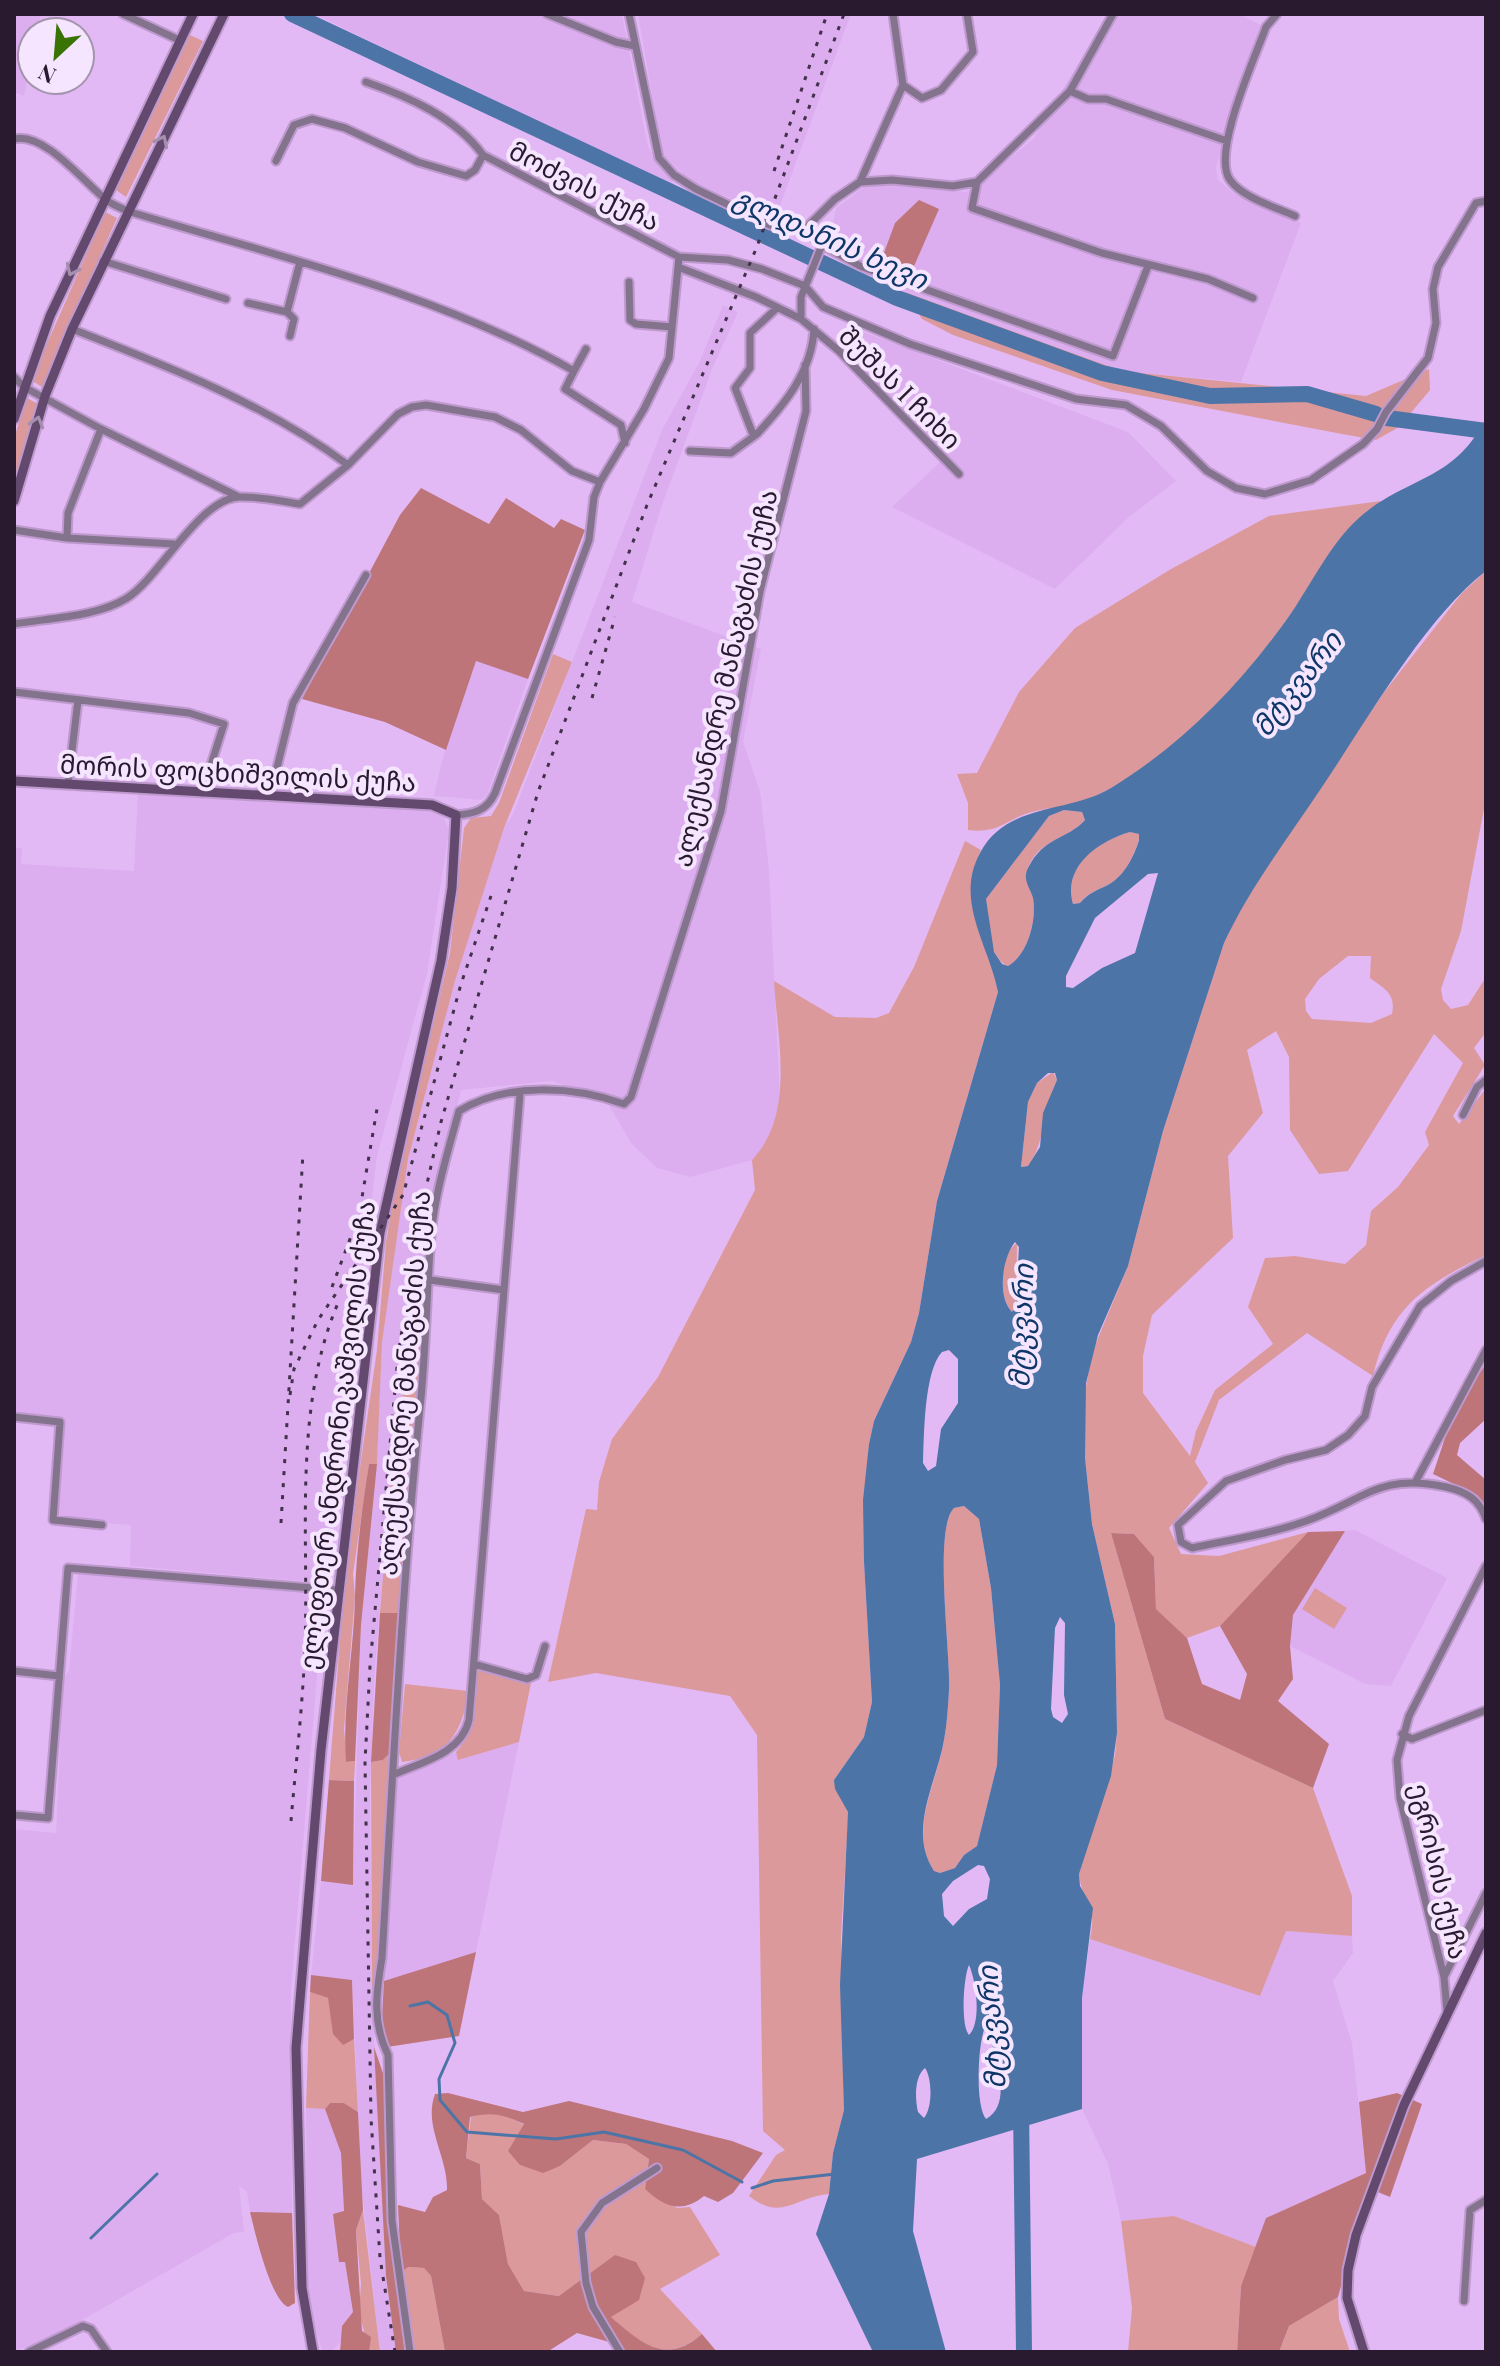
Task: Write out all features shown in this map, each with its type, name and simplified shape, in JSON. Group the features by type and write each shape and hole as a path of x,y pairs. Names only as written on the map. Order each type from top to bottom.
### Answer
{"main road":[{"path":"14,419 50,316 193,14"},
{"path":"14,501 45,396 72,329 224,14"},
{"name":"მორის ფოცხიშვილის ქუჩა","path":"14,781 432,805 456,815"},
{"name":"ელეფთერ ანდრონიკაშვილის ქუჩა","path":"313,2352 302,2288 296,2048 337,1590 380,1233 441,961 452,888 456,815"},
{"path":"1364,2352 1347,2298 1348,2270 1356,2235 1404,2105 1486,1933"}],"street":[{"path":"123,14 179,40"},
{"path":"547,14 616,42 635,46"},
{"path":"629,14 659,158 674,175 770,225 804,230 821,249 908,286 1113,356 1148,266"},
{"path":"860,182 903,85 893,14"},
{"path":"903,85 922,98 941,90 973,52 967,14"},
{"path":"1113,14 1070,91 977,182 972,208 1148,266 1180,270 1253,298"},
{"path":"1277,14 1266,27 1227,141 1224,165 1230,179 1241,191 1295,216"},
{"path":"366,82 418,101 475,144 483,155"},
{"path":"1070,91 1088,99 1106,99 1227,141"},
{"name":"მოძვის ქუჩა","path":"276,161 294,125 312,119 345,128 418,162 466,176 475,170 483,155 679,257"},
{"path":"14,139 24,137 43,144 105,200 127,211 387,290 530,346 574,371"},
{"path":"804,230 835,199 860,182 892,180 953,186 977,182"},
{"path":"456,815 470,814 489,806 589,540 594,497 600,482 625,443 669,358 679,257 728,260 805,283 823,307 910,344 1076,399 1126,405 1161,426 1207,471 1236,488 1265,494 1311,480 1377,429 1386,412 1428,358 1436,323 1433,289 1438,267 1476,203 1486,201"},
{"path":"801,319 799,308 805,283 821,249"},
{"path":"103,261 226,299"},
{"path":"287,312 300,262"},
{"name":"შუშას I ჩიხი","path":"678,267 801,319 959,474"},
{"path":"629,282 630,320 636,324 672,327"},
{"path":"248,303 287,312 294,319 290,336"},
{"path":"757,434 752,432 735,388 750,368 750,333 777,308"},
{"path":"72,329 157,363 303,432 348,465"},
{"path":"690,451 731,453 757,434 784,404 813,347 814,329"},
{"path":"586,349 565,389 621,425 625,443"},
{"name":"ალექსანდრე მანაგაძის ქუჩა","path":"410,2352 392,2221 388,2055 378,2034 376,2017 403,1643 407,1526 430,1280 431,1233 459,1111 476,1101 561,1088 624,1104 631,1097 721,811 760,591 806,411 805,365"},
{"path":"14,377 24,387 101,429 237,496 300,504 348,465 398,414 426,405 495,417 521,430 572,471 600,482"},
{"path":"67,538 68,513 101,429"},
{"path":"14,624 76,614 124,600 146,584 174,544 222,503 237,496"},
{"path":"14,530 67,538 174,544"},
{"path":"270,796 293,703 366,575"},
{"path":"14,692 189,713 224,724 202,793"},
{"path":"68,784 78,700"},
{"path":"1463,1115 1477,1087 1486,1080"},
{"path":"393,1775 449,1750 461,1740 469,1720 520,1094"},
{"path":"1486,1261 1451,1281 1420,1306 1372,1387 1365,1416 1348,1435 1326,1450 1285,1460 1226,1481 1178,1525 1178,1531 1181,1542 1192,1548 1203,1546 1307,1521 1385,1485 1416,1481 1469,1495 1480,1504 1486,1519"},
{"path":"430,1280 504,1290"},
{"path":"1416,1481 1486,1350"},
{"path":"14,1417 60,1422 53,1520 102,1525"},
{"name":"ეგრისის ქუჩა","path":"1448,2013 1444,1977 1400,1798 1397,1760 1402,1734 1486,1566"},
{"path":"14,1815 48,1818 68,1568 337,1590"},
{"path":"474,1664 527,1679 536,1675 545,1646"},
{"path":"14,1671 59,1676"},
{"path":"1402,1734 1412,1739 1486,1710"},
{"path":"1444,1977 1486,1893"},
{"path":"620,2352 593,2307 586,2283 581,2232 602,2203 657,2168"},
{"path":"1464,2301 1470,2210 1486,2200"},
{"path":"29,2352 83,2326 91,2329 107,2352"}],"shaded area":[{"path":"14,14 41,14 16,16 14,92"},
{"path":"314,14 622,14 648,147 676,187"},
{"path":"638,14 851,14 775,219 688,179 662,153"},
{"path":"1108,14 1239,14 1263,26 1216,167 1218,180 1235,194 1301,223 1241,382 1122,371 905,292 827,255 836,208 864,187 889,185 966,192 1033,139"},
{"path":"190,35 203,41 126,197 116,190"},
{"path":"919,200 939,209 911,273 895,272 881,261 895,223"},
{"path":"105,212 117,218 42,387 31,380"},
{"path":"905,292 1122,371 1366,396 1429,369 1430,390 1399,427 1376,440 1342,434 1112,390 953,335 922,319"},
{"path":"723,305 738,312 713,367 662,505 632,602 761,649 743,742 760,791 769,869 780,1101 768,1143 752,1160 691,1177 657,1168 631,1143 606,1100 552,1081 461,1090 429,1220 392,1464 375,1667 370,1790 372,2000 386,2276 396,2352 380,2352 362,2191 352,1980 311,1975 321,1881 353,1884 361,1625 377,1464 382,1343 408,1159 455,981 504,828 513,814 662,430 699,363"},
{"path":"848,326 1128,432 1176,481 1129,517 1055,589 892,507 949,454 840,348"},
{"path":"27,398 38,404 14,485 14,438"},
{"path":"421,488 489,524 506,498 554,528 561,519 585,530 528,679 476,661 446,750 385,722 302,699 400,515"},
{"path":"1381,501 1340,544 1242,677 1170,749 1114,787 1084,801 1026,814 989,830 968,830 968,803 957,774 977,773 1019,692 1075,628 1171,569 1269,516"},
{"path":"1486,571 1486,798 1461,931 1441,989 1443,1000 1451,1009 1468,1005 1486,977 1486,1032 1474,1048 1485,1065 1453,1116 1459,1124 1486,1088 1486,1255 1445,1276 1413,1300 1389,1332 1373,1376 1307,1333 1219,1400 1195,1462 1208,1483 1169,1528 1181,1554 1219,1556 1308,1532 1220,1626 1187,1638 1156,1609 1154,1557 1134,1534 1111,1533 1165,1719 1313,1788 1352,1896 1352,1936 1286,1931 1260,1996 1090,1939 1091,1909 1079,1874 1115,1755 1117,1733 1115,1624 1092,1524 1085,1458 1084,1400 1091,1355 1128,1266 1163,1131 1224,943 1279,846 1385,691 1462,593","holes":["1348,956 1371,956 1370,978 1391,997 1392,1014 1371,1023 1312,1019 1306,1011 1305,999 1319,979","1276,1031 1289,1057 1290,1130 1319,1174 1348,1171 1434,1034 1463,1063 1425,1132 1429,1145 1398,1187 1371,1211 1366,1245 1345,1264 1295,1256 1265,1258 1248,1307 1273,1344 1215,1390 1196,1431 1190,1456 1143,1393 1143,1356 1152,1315 1233,1238 1228,1156 1263,1113 1247,1050"]},
{"path":"553,654 572,662 504,828 455,981 408,1159 382,1343 377,1464 369,1464 353,1574 355,1596 344,1729 347,1762 355,1761 354,1781 329,1780 346,1564 377,1350 386,1242 396,1182 450,953 464,828 471,818 491,816 499,803"},
{"path":"476,661 528,679 487,795 481,800 434,796 442,761"},
{"path":"138,792 431,811 443,817 449,830 427,974 377,1156 325,1583 130,1566 131,1525 57,1519 63,1419 14,1414 14,848 22,848 21,864 134,871"},
{"path":"1064,810 1082,812 1085,820 1039,851 1028,868 1034,907 1030,936 1021,954 1008,966 992,947 985,916 986,899 1049,816"},
{"path":"1130,832 1139,834 1139,839 1123,872 1080,903 1073,904 1071,890 1078,866 1095,848"},
{"path":"965,841 981,850 974,870 972,906 998,992 937,1201 919,1313 911,1342 874,1421 869,1444 864,1562 872,1702 864,1737 834,1780 848,1812 841,1937 844,2110 833,2153 829,2194 780,2208 770,2207 749,2196 776,2155 785,2150 763,2131 757,1735 730,1696 596,1673 548,1682 586,1509 597,1510 599,1482 612,1439 658,1377 755,1190 752,1160 766,1141 779,1098 780,1051 774,981 835,1017 876,1018 889,1013 914,967"},
{"path":"1053,1072 1057,1080 1038,1147 1028,1166 1021,1167 1028,1102 1037,1083"},
{"path":"1017,1243 1016,1305 1012,1312 1004,1297 1003,1276 1007,1256"},
{"path":"424,1253 420,1343 404,1523 401,1613 380,1613 392,1464"},
{"path":"1486,1364 1486,1419 1460,1443 1457,1455 1486,1480 1486,1505 1477,1495 1433,1474 1455,1408"},
{"path":"369,1464 377,1464 361,1625 355,1761 346,1762 357,1564"},
{"path":"964,1506 979,1519 991,1588 1000,1685 997,1765 977,1846 964,1855 955,1868 940,1873 934,1871 926,1855 924,1823 941,1756 948,1709 945,1540 948,1520 954,1508"},
{"path":"1355,1530 1447,1578 1391,1686 1365,1684 1290,1646 1293,1615 1345,1531"},
{"path":"1345,1531 1293,1615 1290,1646 1293,1679 1278,1701 1329,1744 1313,1788 1165,1719 1111,1533 1134,1534 1154,1557 1156,1609 1187,1638 1202,1684 1240,1700 1247,1674 1220,1626 1308,1532"},
{"path":"78,1574 324,1592 291,1990 292,2213 250,2212 247,2192 239,2186 244,2232 234,2233 56,2335 14,2352 14,1829 56,1833 63,1679 69,1671"},
{"path":"1315,1588 1347,1608 1334,1629 1302,1609"},
{"path":"380,1613 401,1613 391,1752 383,1760 371,1762"},
{"path":"478,1664 532,1678 519,1742 458,1760 456,1752 469,1733 472,1722"},
{"path":"405,1684 468,1691 462,1719 450,1740 431,1755 402,1762 399,1752"},
{"path":"519,1742 476,1952 384,1981 398,1778 456,1752 459,1760"},
{"path":"391,1752 380,1951 372,1992 371,1762 383,1760"},
{"path":"329,1780 354,1781 353,1885 321,1881"},
{"path":"1286,1931 1352,1936 1353,1953 1333,1981 1352,2043 1366,2173 1266,2218 1256,2247 1174,2216 1121,2221 1108,2164 1082,2109 1082,1998 1090,1939 1260,1996"},
{"path":"476,1952 459,2036 387,2047 381,2034 384,1981"},
{"path":"311,1975 352,1980 354,2039 343,2045 333,2034 328,1998 310,1992"},
{"path":"310,1992 328,1998 343,2044 354,2039 358,2112 344,2103 330,2103 325,2109 306,2108"},
{"path":"374,2047 386,2082 390,2235 405,2352 396,2352 386,2276"},
{"path":"448,2093 523,2112 569,2101 732,2141 763,2153 733,2193 718,2202 704,2196 688,2205 673,2206 645,2189 649,2159 626,2144 593,2140 560,2166 543,2173 520,2165 508,2151 524,2124 498,2115 470,2117 466,2158 480,2164 482,2199 499,2215 508,2264 524,2291 559,2296 615,2255 636,2262 645,2278 639,2300 611,2317 654,2347 665,2350 677,2348 702,2334 717,2352 625,2352 620,2345 577,2333 547,2352 445,2352 431,2276 424,2268 408,2267 401,2272 398,2205 425,2212 433,2197 447,2190 432,2106 435,2094"},
{"path":"1397,2093 1422,2104 1390,2197 1368,2188 1338,2297 1289,2326 1279,2352 1237,2352 1241,2286 1266,2218 1366,2173 1359,2102"},
{"path":"330,2103 344,2103 358,2112 363,2210 356,2230 362,2331 371,2337 369,2352 340,2352 342,2326 353,2312 345,2262 339,2262 333,2214 344,2211 341,2153 325,2109"},
{"path":"306,2108 325,2109 341,2153 344,2212 334,2214 340,2262 345,2261 353,2313 342,2326 341,2341 331,2352 323,2352 313,2322 307,2277"},
{"path":"484,2113 505,2115 524,2125 520,2165 543,2172 560,2166 593,2140 626,2144 649,2159 645,2189 677,2208 690,2207 720,2255 660,2289 702,2334 689,2344 665,2350 643,2342 611,2317 623,2309 576,2285 559,2296 524,2291 508,2264 499,2215 482,2199 480,2164 466,2158 471,2117"},
{"path":"363,2210 380,2352 369,2352 359,2311 361,2284 356,2230"},
{"path":"250,2212 292,2213 295,2303 288,2307 281,2301 269,2279"},
{"path":"1174,2216 1256,2247 1241,2286 1237,2352 1128,2352 1132,2308 1121,2221"},
{"path":"407,2267 424,2268 431,2276 445,2352 413,2352 401,2272"},
{"path":"1338,2297 1339,2319 1350,2352 1279,2352 1289,2326"}],"water":[{"path":"1486,418 1486,571 1441,615 1399,671 1258,881 1224,943 1163,1131 1128,1266 1098,1335 1086,1383 1085,1458 1092,1524 1115,1624 1117,1733 1111,1776 1079,1874 1080,1886 1093,1908 1082,1998 1082,2109 917,2159 913,2231 946,2352 873,2352 816,2234 829,2194 833,2153 844,2110 840,1985 848,1812 835,1789 834,1780 864,1737 872,1702 863,1500 869,1444 874,1421 911,1342 919,1313 937,1201 998,992 972,906 973,871 980,853 1006,825 1111,788 1183,735 1264,650 1349,528 1395,493 1444,467 1473,439","holes":["1064,810 1082,812 1085,820 1041,850 1026,872 1034,916 1030,936 1021,954 1008,966 1002,964 994,952 986,899 1049,816","1130,832 1139,834 1134,853 1118,878 1080,903 1073,904 1071,890 1078,867 1106,842","1158,873 1135,953 1102,968 1073,988 1066,987 1066,976 1095,918 1148,874","1048,1073 1055,1073 1057,1080 1043,1113 1040,1147 1028,1166 1021,1167 1028,1102 1037,1083","1015,1242 1019,1247 1016,1305 1012,1312 1004,1297 1004,1267","949,1350 958,1359 958,1403 941,1429 936,1466 928,1471 923,1463 925,1421 928,1388 942,1352","964,1506 979,1519 991,1588 1000,1685 997,1765 977,1846 964,1855 955,1868 940,1873 934,1871 926,1855 923,1823 945,1734 948,1709 945,1540 948,1520 954,1508","1060,1617 1065,1623 1064,1695 1068,1714 1062,1723 1053,1717 1055,1628","978,1865 984,1866 990,1879 987,1899 969,1909 953,1926 944,1916 942,1894 953,1881","969,1965 976,1990 977,2011 969,2035 964,2011","984,2030 990,2034 1001,2091 994,2112 986,2119 980,2102 979,2062","925,2068 930,2093 924,2118 917,2107 917,2082"]}],"waterway":[{"name":"გლდანის ხევი","path":"292,14 897,298 1102,373 1210,396 1307,394 1376,414"},
{"name":"გლდანის ხევი","path":"1387,418 1486,431"},
{"path":"410,2006 428,2002 447,2015 455,2043 439,2079 440,2100 467,2132 556,2139 604,2132 683,2150 742,2182"},
{"name":"მტკვარი","path":"1021,2106 1024,2352"},
{"path":"91,2238 157,2174"},
{"path":"752,2188 773,2181 835,2174"}],"railway":[{"path":"774,171 827,14"},
{"path":"395,2352 380,2258 371,2118 365,1762 370,1666 398,1356 419,1219 441,1122 538,792 647,505 756,249 844,14"},
{"path":"592,698 615,617"},
{"path":"290,1395 294,1369 318,1320 403,1195 461,984 491,896"},
{"path":"332,1287 359,1215 378,1103"},
{"path":"281,1523 303,1153"},
{"path":"291,1821 304,1667 309,1428 314,1385 338,1303"}]}
